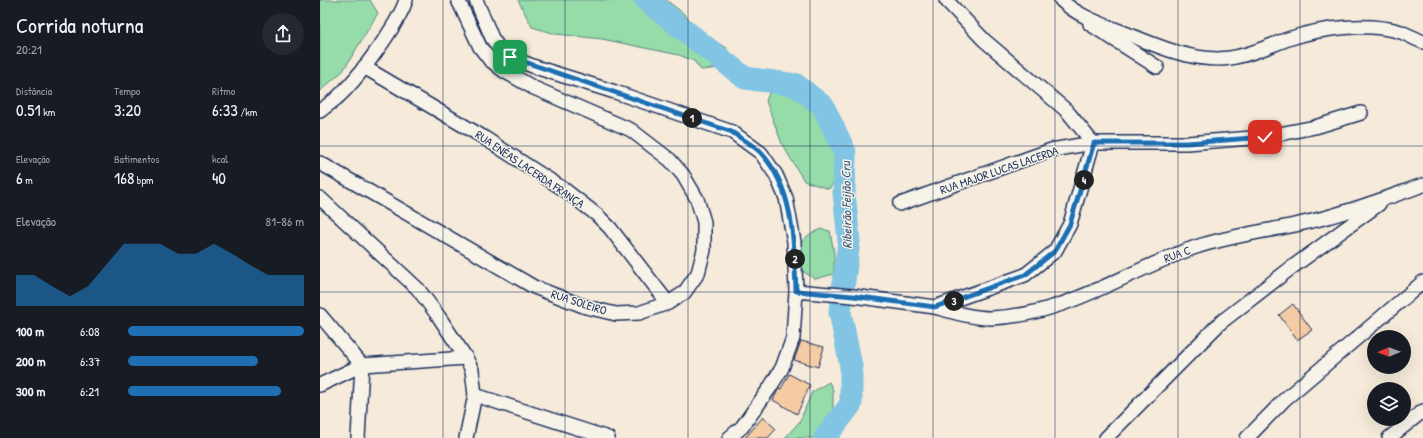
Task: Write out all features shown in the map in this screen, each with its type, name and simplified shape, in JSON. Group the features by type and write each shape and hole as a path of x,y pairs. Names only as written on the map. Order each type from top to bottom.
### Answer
{"street":[{"path":"320,111 339,96 364,67 402,12 406,0"},
{"name":"RUA SOLEIRO","path":"320,163 534,287 586,307 616,314 639,313 668,303 684,293 698,273 704,250 704,222 697,199 683,175 670,160 631,130 534,88 504,71 490,60 480,47 458,0"},
{"path":"476,0 492,38 500,50 510,57 732,132 761,153 776,174 786,198 794,242 796,291 793,338 782,368 769,389 742,427 729,438"},
{"path":"935,307 1025,275 1055,251 1070,224 1094,143 1067,111 984,40 946,0"},
{"path":"1065,3 1115,29 1155,45 1200,58 1230,58 1259,51 1289,39 1320,30 1363,27 1400,32 1423,42"},
{"path":"1065,3 1116,42 1156,67"},
{"name":"RUA ENÉAS LACERDA FRANÇA","path":"364,67 482,137 565,190 597,215 610,228 668,303"},
{"name":"RUA MAJOR LUCAS LACERDA","path":"900,204 1051,150 1094,143 1187,143 1265,137 1315,127 1361,113"},
{"name":"RUA C","path":"796,291 853,296 935,307 964,315 991,318 1028,313 1075,300 1156,262 1197,247 1248,234 1320,219 1389,198 1423,185"},
{"path":"320,198 418,289 439,317 466,358 473,375 475,395 466,438"},
{"path":"1106,438 1220,323 1291,268 1389,198"},
{"path":"1247,438 1285,399 1423,282"},
{"path":"320,315 362,365 358,438"},
{"path":"320,385 362,365 466,358"},
{"path":"475,395 608,438"},
{"path":"1390,438 1423,411"}],"green space":[{"path":"320,0 370,0 378,13 343,71 320,91"},
{"path":"518,0 666,0 683,13 708,38 727,48 720,68 701,70 694,61 679,55 602,39 556,34 532,27"},
{"path":"799,74 814,85 821,115 836,160 838,177 829,189 804,181 782,144 766,101 776,75"},
{"path":"821,229 830,231 834,253 834,274 815,279 799,269 799,254 801,244 804,240 813,232"},
{"path":"829,382 833,390 833,418 818,438 785,438 800,421 812,392"}],"building":[{"path":"1293,304 1312,330 1297,340 1279,315"},
{"path":"801,341 824,347 818,367 794,360"},
{"path":"789,374 810,385 797,414 773,400"},
{"path":"763,417 776,429 768,438 745,438"}],"waterway":[{"name":"Ribeirão Feijão Cru","path":"646,0 745,78 796,85 823,106 845,152 844,193 849,241 840,312 851,366 851,404 825,438"}],"route":[{"path":"510,57 535,67 615,92 732,132 761,153 776,174 786,198 794,242 796,291 853,296 902,304 935,307 972,295 1025,275 1055,251 1070,224 1084,183 1094,143 1187,143 1265,137"}]}
